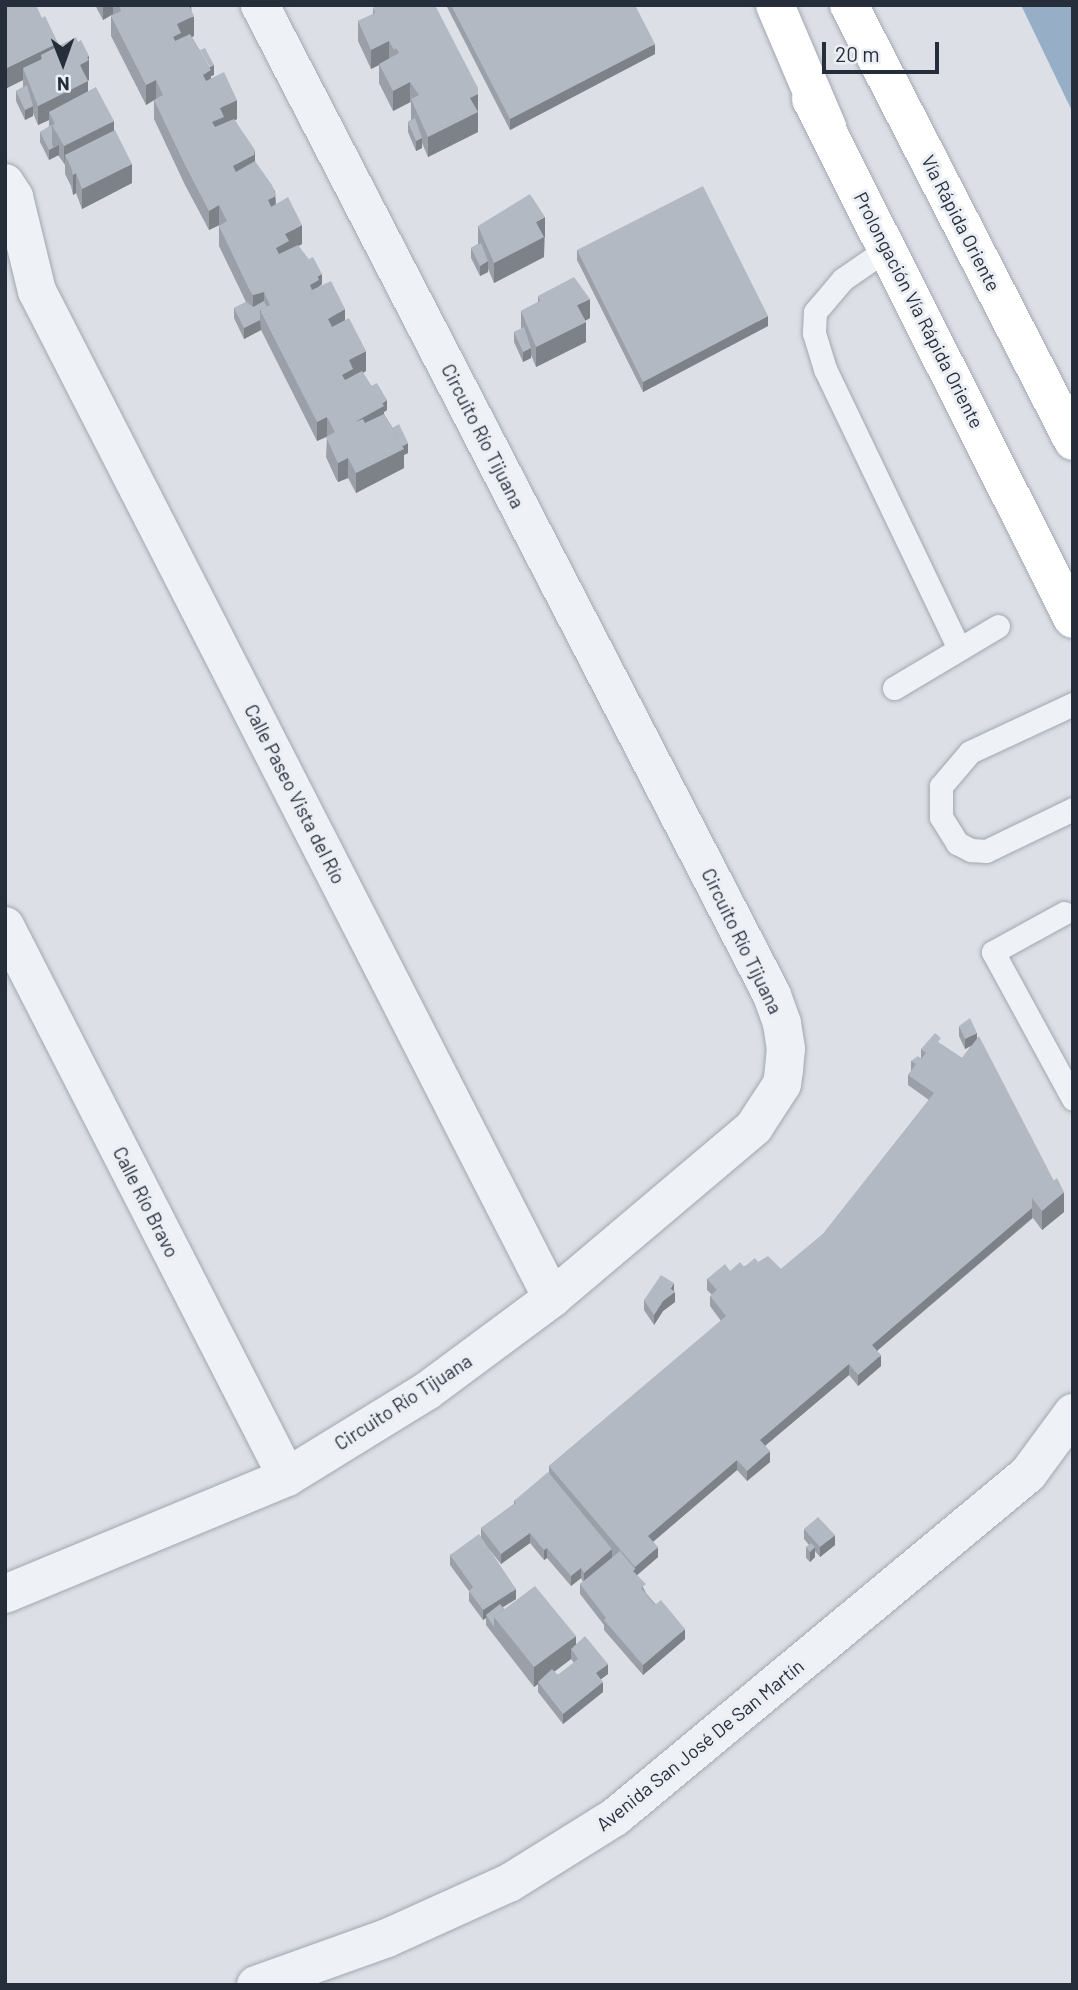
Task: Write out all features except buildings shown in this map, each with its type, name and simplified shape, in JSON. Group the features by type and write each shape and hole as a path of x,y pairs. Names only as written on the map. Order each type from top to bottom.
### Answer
{"main road":[{"name":"Prolongación Vía Rápida Oriente","path":"758,5 827,127 1073,619"},
{"path":"775,5 827,127"},
{"name":"Vía Rápida Oriente","path":"849,5 1073,441"}],"street":[{"name":"Circuito Río Tijuana","path":"5,1594 287,1477 427,1391 552,1297 754,1128 782,1084 786,1049 782,1023 765,982 260,5"},
{"name":"Calle Paseo Vista del Río","path":"8,194 37,290 552,1297"},
{"name":"Calle Paseo Vista del Río","path":"5,259 37,290"},
{"name":"Calle Río Bravo","path":"5,926 287,1477"},
{"name":"Avenida San José De San Martín","path":"256,1985 387,1938 509,1883 615,1817 1066,1441"}],"lane":[{"path":"888,248 843,279 815,312 814,333 825,369 959,649"},
{"path":"894,688 998,626"},
{"path":"1073,704 970,752 941,786 941,817 957,842 971,850 986,851 1073,808"},
{"path":"1070,917 993,952 1073,1099"}],"water":[{"path":"1021,5 1073,5 1073,113"}]}
